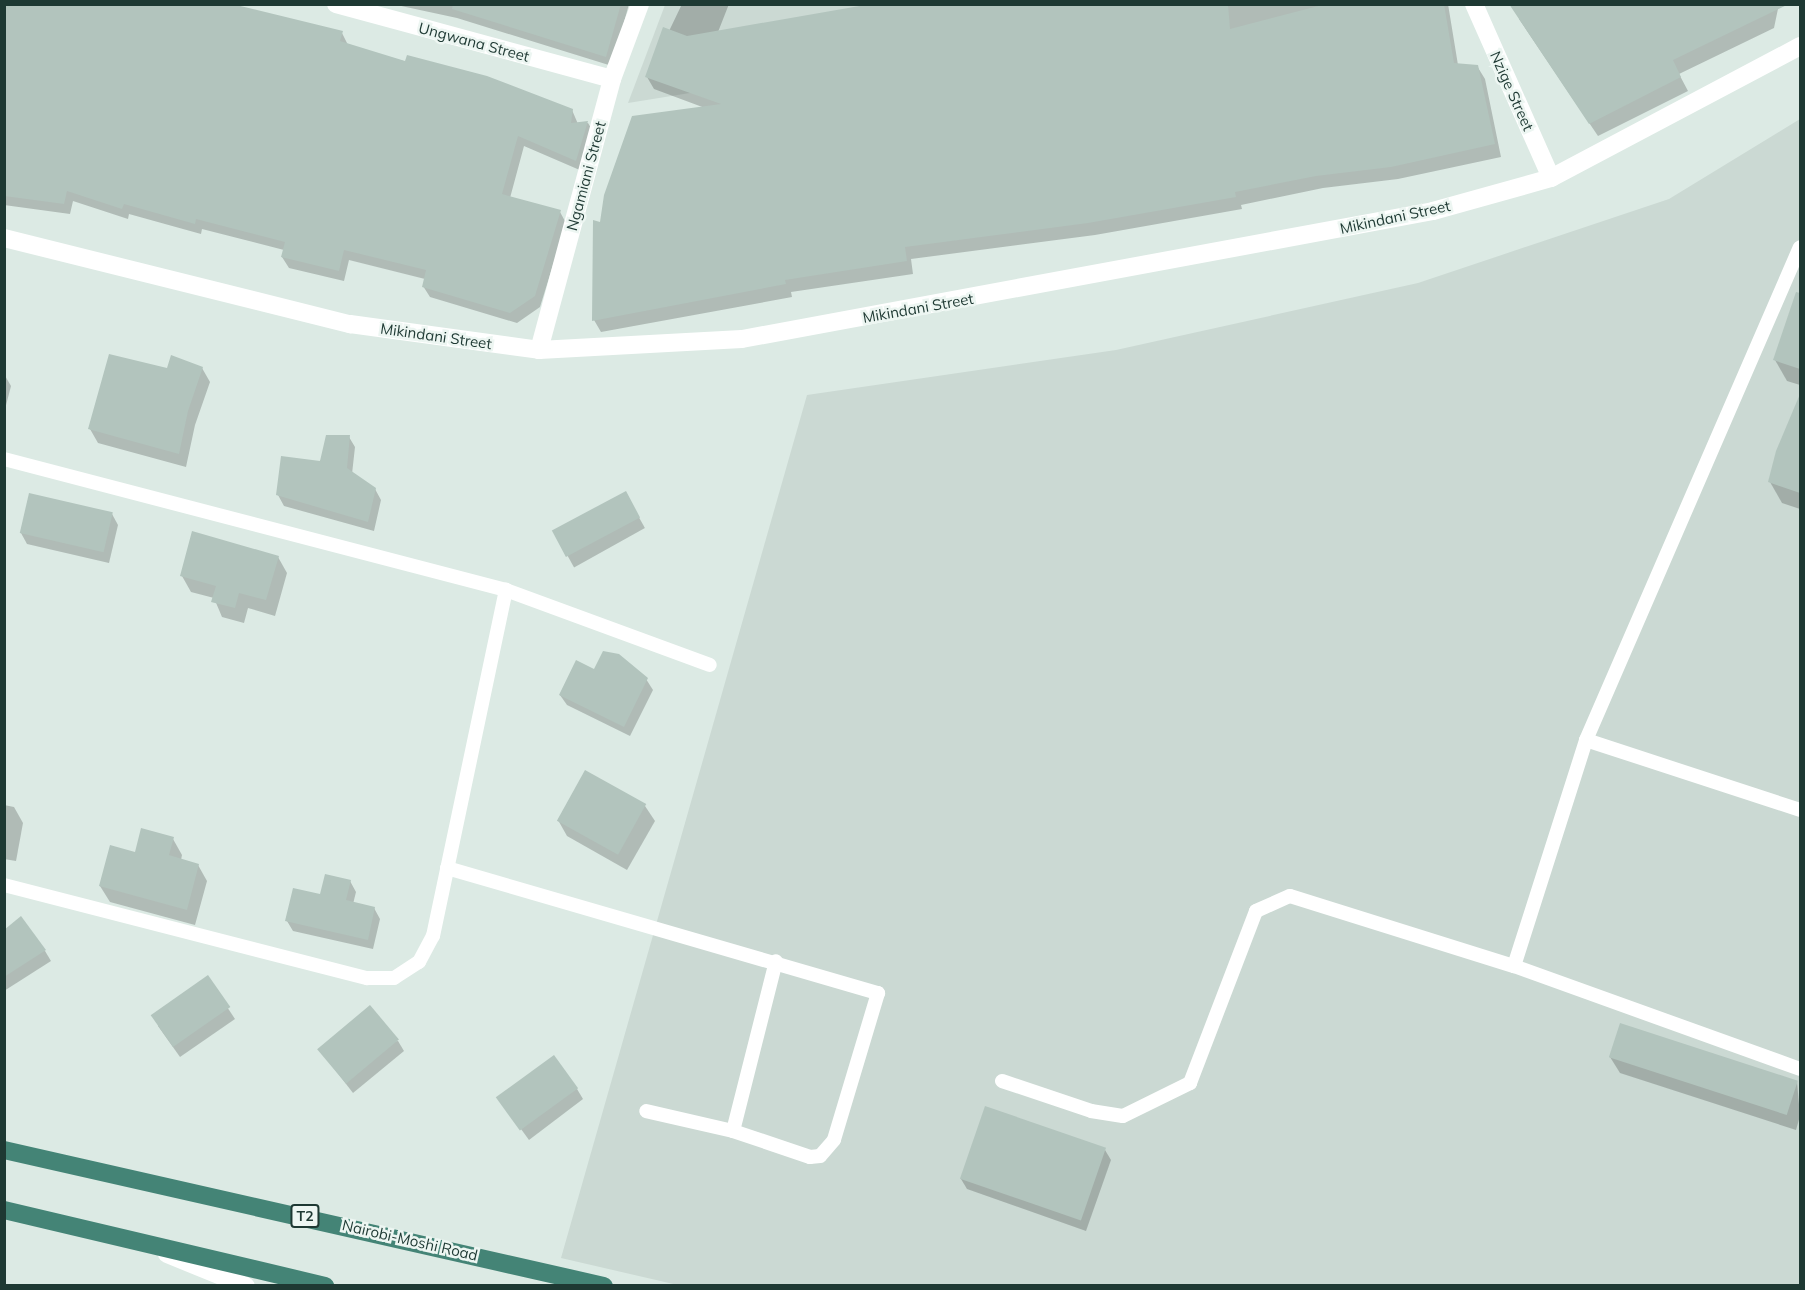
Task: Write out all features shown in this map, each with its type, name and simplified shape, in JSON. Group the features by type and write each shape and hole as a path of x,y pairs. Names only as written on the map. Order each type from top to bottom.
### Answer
{"highway":[{"name":"Nairobi-Moshi Road","path":"4,1150 604,1286"},
{"path":"4,1210 325,1286"}],"street":[{"name":"Ungwana Street","path":"336,4 612,79"},
{"name":"Ngamiani Street","path":"539,350 612,79 640,4"},
{"name":"Nzige Street","path":"1474,4 1551,178"},
{"name":"Mikindani Street","path":"4,238 350,324 539,350 741,339 1433,211 1551,178 1800,46"},
{"path":"127,1239 246,1286"}],"lane":[{"path":"1514,966 1586,740 1657,570 1798,264 1800,247"},
{"path":"4,459 247,519 506,590 710,665"},
{"path":"4,885 367,978 394,978 419,962 433,936 506,590"},
{"path":"1586,740 1800,810"},
{"path":"447,868 776,961 878,993 834,1140 820,1156 810,1157 733,1131 646,1111"},
{"path":"1002,1081 1091,1111 1123,1116 1190,1083 1257,910 1290,896 1514,966 1800,1069"},
{"path":"733,1131 776,961"}],"shaded area":[{"path":"665,5 1236,5 628,103"},
{"path":"1800,119 1800,1285 682,1286 561,1258 807,395 1116,350 1418,283 1669,199"}],"building":[{"path":"4,4 232,4 343,31 340,41 405,61 407,55 487,76 573,109 571,123 588,121 576,161 518,136 502,194 561,210 535,296 510,313 422,287 426,270 344,250 339,271 281,257 285,242 196,219 195,224 124,204 122,209 67,191 64,204 4,196"},
{"path":"453,4 621,4 606,57 452,9"},
{"path":"871,4 1228,4 1230,29 1326,4 1444,4 1454,63 1478,65 1495,144 1391,167 1316,176 1235,192 1236,197 1088,223 905,247 907,261 785,280 786,284 592,321 593,220 600,222 604,195 632,116 721,104 645,77 663,27 687,36"},
{"path":"1509,4 1789,4 1673,60 1681,77 1589,124"},
{"path":"1796,292 1800,293 1800,369 1773,360"},
{"path":"109,354 167,368 171,355 203,367 188,411 179,454 88,429"},
{"path":"1800,394 1800,493 1768,482 1776,451"},
{"path":"326,435 350,435 347,468 376,488 368,522 276,495 281,456 320,461"},
{"path":"626,491 640,517 566,557 552,530"},
{"path":"29,493 113,512 104,552 20,533"},
{"path":"192,531 279,556 266,600 239,593 235,608 211,602 216,586 180,576"},
{"path":"603,651 619,654 648,678 624,727 559,695 576,660 594,669"},
{"path":"585,770 646,804 618,855 557,821"},
{"path":"141,828 174,837 169,855 199,864 187,910 99,886 110,845 135,852"},
{"path":"325,874 351,880 346,900 375,907 368,940 285,921 293,888 320,894"},
{"path":"21,916 46,950 4,977 4,930"},
{"path":"208,975 230,1007 173,1047 151,1015"},
{"path":"370,1005 399,1039 346,1084 317,1049"},
{"path":"1620,1023 1798,1081 1787,1115 1609,1057"},
{"path":"554,1055 578,1088 520,1130 496,1097"},
{"path":"985,1106 1106,1148 1081,1220 960,1179"}]}
